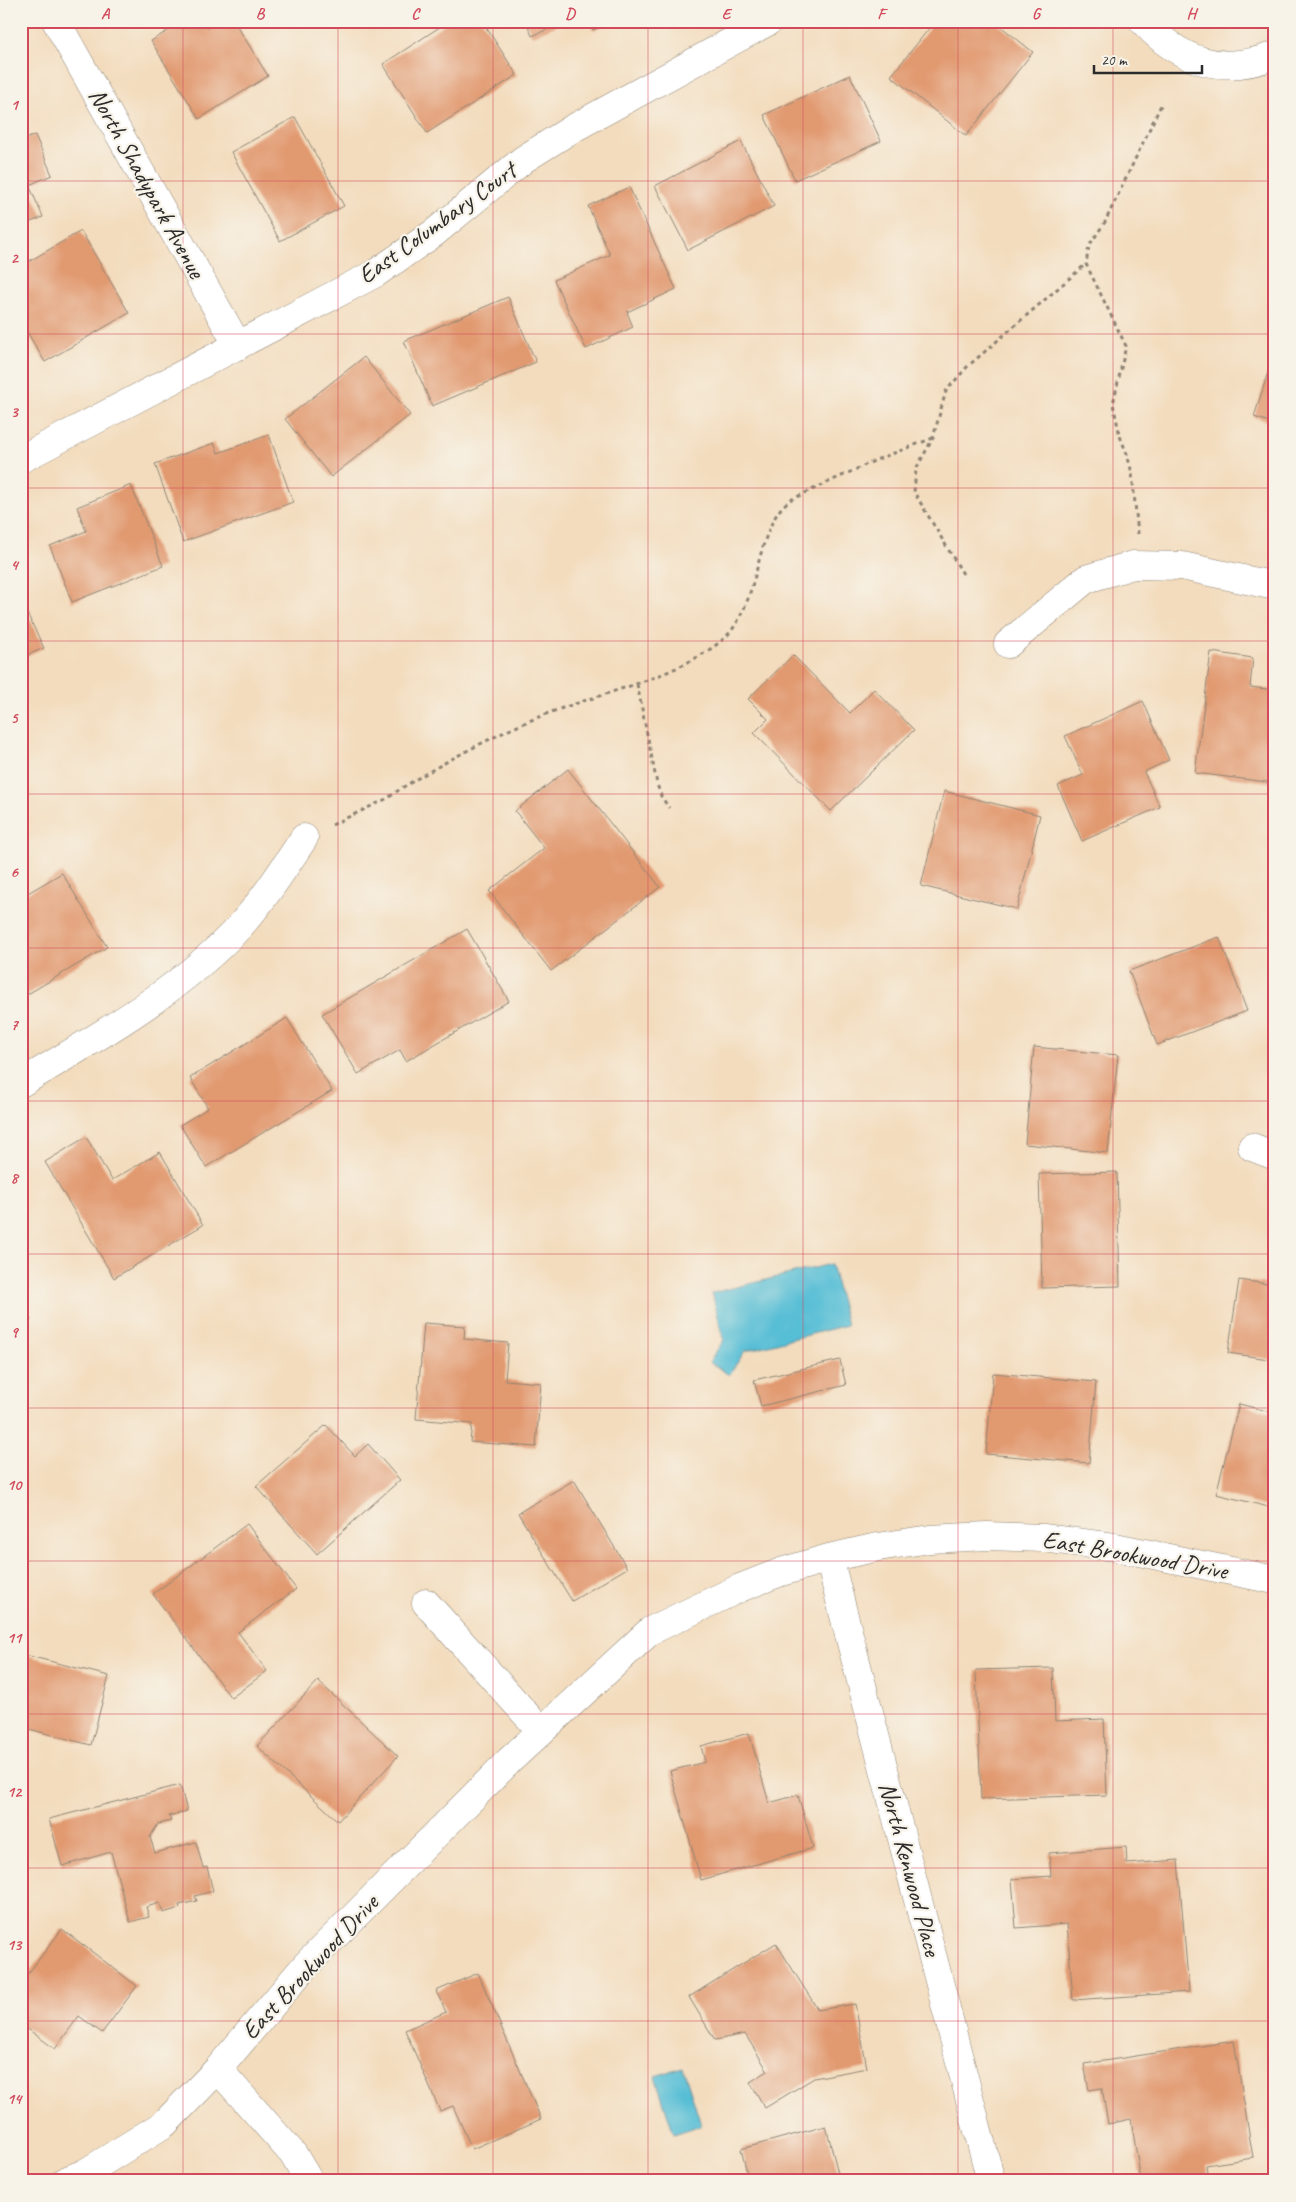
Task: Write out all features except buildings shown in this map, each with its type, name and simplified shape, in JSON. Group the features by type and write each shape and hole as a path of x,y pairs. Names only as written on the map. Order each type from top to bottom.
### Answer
{"street":[{"name":"North Shadypark Avenue","path":"56,21 238,346"},
{"name":"East Columbary Court","path":"21,459 376,273 434,232 524,159 572,128 769,21"},
{"path":"1143,21 1159,39 1179,53 1202,62 1226,65 1251,63 1275,55"},
{"path":"1008,644 1086,579 1134,565 1182,566 1275,586"},
{"path":"21,1083 147,1006 212,954 267,894 304,838"},
{"name":"East Brookwood Drive","path":"64,2181 85,2173 164,2124 218,2069 305,1966 541,1731 650,1631 740,1588 781,1572 829,1558 878,1547 930,1539 987,1536 1042,1538 1115,1546 1275,1580"},
{"name":"North Kenwood Place","path":"829,1558 991,2181"},
{"path":"426,1603 541,1731"},
{"path":"218,2069 294,2154 309,2181"}],"path":[{"path":"963,574 914,492 916,469 933,438 940,419 946,391 967,367 1086,264 1090,246 1105,222 1162,103"},
{"path":"1086,264 1126,346 1115,390 1115,418 1132,473 1138,534"},
{"path":"304,838 388,798 456,758 535,719 617,689 637,684 698,656 732,632 742,616 763,548 781,506 868,464 933,438"},
{"path":"637,684 657,784 661,796 669,808"}],"water":[{"path":"831,1264 847,1325 745,1351 729,1375 709,1362 724,1340 712,1293"},
{"path":"683,2067 701,2125 674,2134 655,2076"}]}
